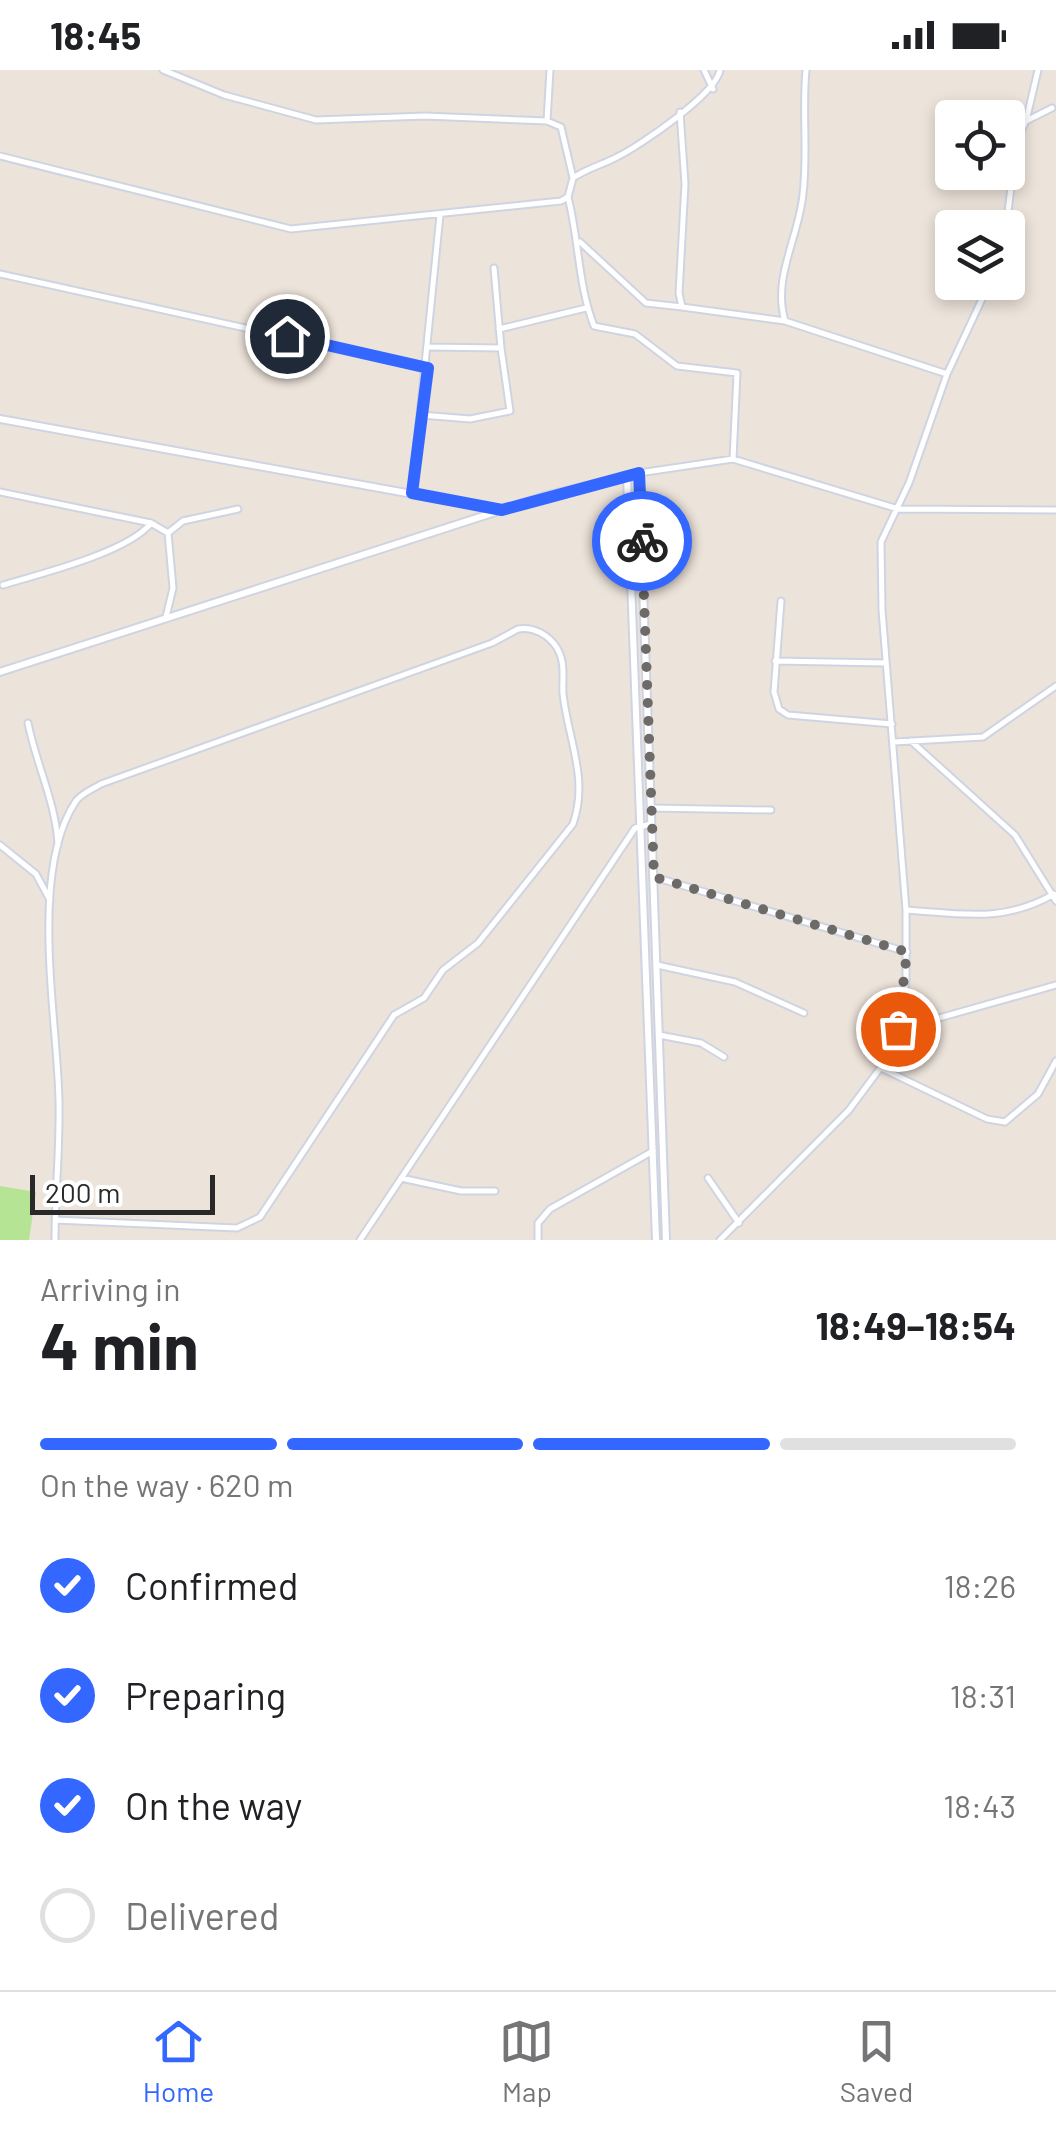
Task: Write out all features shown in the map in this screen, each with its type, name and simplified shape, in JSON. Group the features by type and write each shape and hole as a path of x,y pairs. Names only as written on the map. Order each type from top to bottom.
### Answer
{"street":[{"path":"163,70 224,95 316,120 425,116 547,121 561,128 573,178 568,198 579,241 586,308 598,329 635,334 677,366 738,373 732,459"},
{"path":"547,121 550,70"},
{"path":"704,70 713,88"},
{"path":"573,178 619,157 713,88 720,70"},
{"path":"784,321 780,287 794,246 803,196 806,70"},
{"path":"1008,210 1017,139 1026,121 1038,70"},
{"path":"1026,121 1052,108"},
{"path":"680,112 685,184 679,292 682,306"},
{"path":"0,156 279,227 440,215 568,198"},
{"path":"412,493 428,368 440,215"},
{"path":"579,241 646,304 784,321 947,374"},
{"path":"422,415 482,418 510,411 494,268"},
{"path":"0,274 428,368"},
{"path":"720,1240 848,1110 881,1068 898,1029 907,952 906,910 879,560 884,530 898,509 947,374 982,300"},
{"path":"499,330 586,308"},
{"path":"429,347 501,348"},
{"path":"0,418 502,510"},
{"path":"0,672 502,510 639,473 732,459 898,509 1056,510"},
{"path":"639,473 666,1240"},
{"path":"627,476 656,1240"},
{"path":"0,492 151,523 168,534"},
{"path":"168,534 183,521 238,509"},
{"path":"3,586 122,544 143,533 151,523"},
{"path":"166,617 173,588 168,534"},
{"path":"781,601 774,692 779,710 892,724"},
{"path":"55,1220 237,1228 260,1217 394,1015 424,998 443,970 478,944 573,824 580,804 579,768 559,650 548,637 526,628 518,630 492,643 101,784 76,800 58,853"},
{"path":"775,661 886,664"},
{"path":"894,742 983,737 1056,686"},
{"path":"28,723 36,767 56,820 58,853 48,986 59,1104 55,1240"},
{"path":"906,910 983,916 1022,912 1055,896 1015,835 911,741"},
{"path":"652,808 771,810"},
{"path":"360,1240 488,1042 642,825 652,824"},
{"path":"0,845 36,874 52,902"},
{"path":"654,877 907,952"},
{"path":"658,965 735,982 804,1013"},
{"path":"898,1029 1056,985"},
{"path":"659,1035 701,1043 724,1057"},
{"path":"881,1068 987,1119 1005,1122 1038,1094 1056,1060"},
{"path":"538,1240 538,1224 550,1208 653,1150"},
{"path":"400,1178 461,1190 495,1191"},
{"path":"708,1178 739,1222"}],"green space":[{"path":"0,1186 36,1192 29,1240 0,1240"}],"way so far":[{"path":"642,541 654,877 907,952 898,1029"}],"route":[{"path":"287,336 428,368 412,493 502,510 639,473 642,541"}]}
